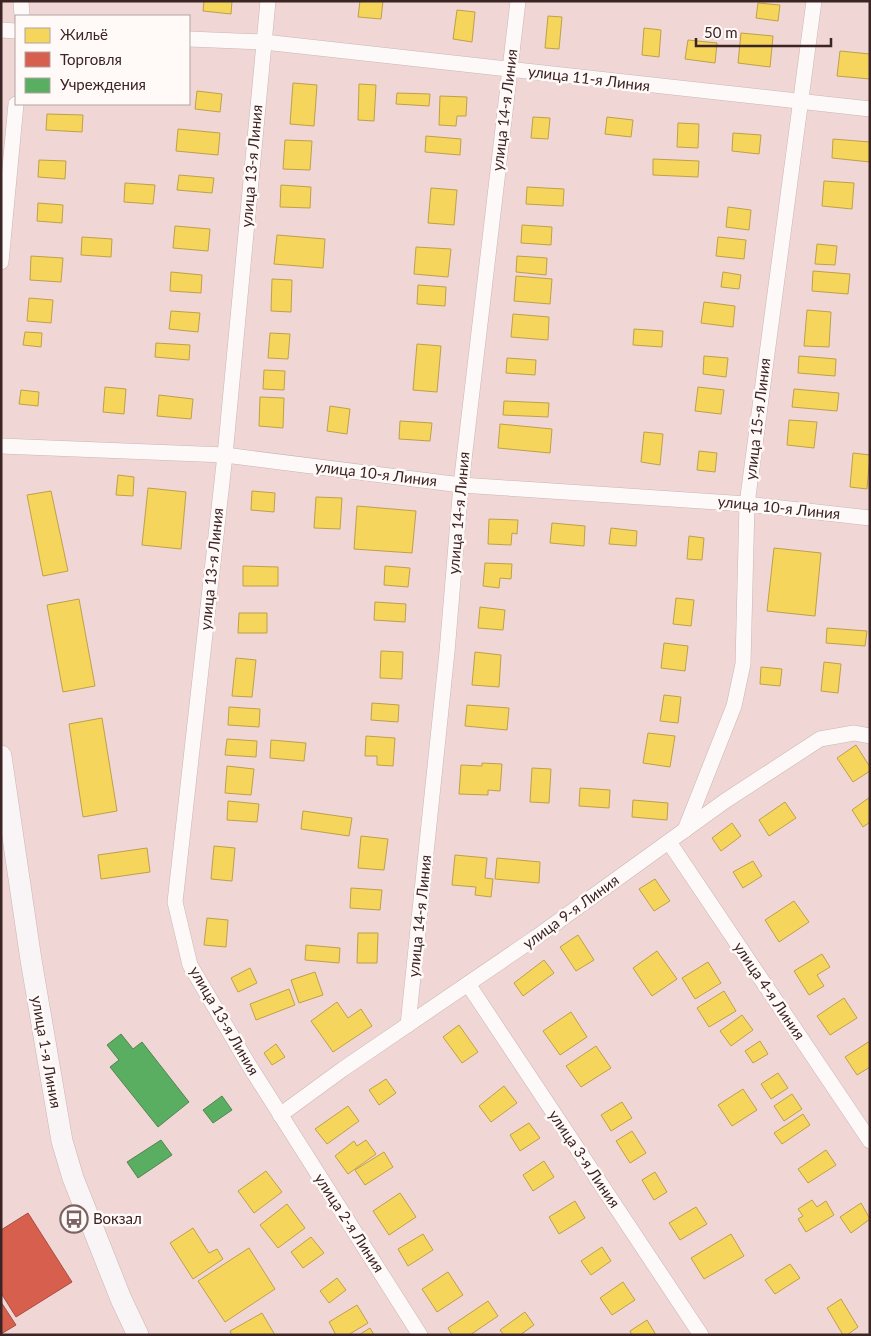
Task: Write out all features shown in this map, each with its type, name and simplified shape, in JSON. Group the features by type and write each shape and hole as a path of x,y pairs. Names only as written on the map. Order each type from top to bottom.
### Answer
{"main road":[{"name":"улица 1-я Линия","path":"1,756 32,970 62,1141 73,1178 121,1299 138,1335"}],"street":[{"path":"20,1 22,15"},
{"name":"улица 13-я Линия","path":"268,1 225,455 175,902 190,965 279,1113"},
{"name":"улица 14-я Линия","path":"408,1025 447,652 461,485 518,1"},
{"name":"улица 15-я Линия","path":"685,830 734,706 743,664 747,504 814,1"},
{"path":"1,30 15,31"},
{"name":"улица 11-я Линия","path":"190,39 264,42 799,103 870,109"},
{"path":"1,262 16,105"},
{"name":"улица 10-я Линия","path":"1,446 225,455 461,485 747,504 870,518"},
{"name":"улица 9-я Линия","path":"279,1113 468,984 685,830 820,739 854,734 870,736"},
{"name":"улица 4-я Линия","path":"669,842 870,1141"},
{"name":"улица 3-я Линия","path":"468,984 700,1335"},
{"name":"улица 2-я Линия","path":"279,1113 420,1335"}],"building: Жильё":[{"path":"204,1 232,1 231,14 203,11"},
{"path":"360,1 383,1 381,19 358,17"},
{"path":"758,3 780,5 778,21 756,18"},
{"path":"457,10 475,12 472,42 453,39"},
{"path":"548,16 562,17 559,49 545,48"},
{"path":"644,28 661,30 659,57 642,55"},
{"path":"741,33 773,36 770,67 738,63"},
{"path":"688,40 717,43 715,63 685,59"},
{"path":"840,51 870,54 870,79 837,76"},
{"path":"293,83 317,85 314,126 290,124"},
{"path":"359,84 376,85 374,121 358,120"},
{"path":"197,91 222,94 220,112 195,109"},
{"path":"397,93 430,94 429,106 396,104"},
{"path":"440,96 467,97 466,116 457,116 456,126 439,125"},
{"path":"47,114 83,115 82,132 46,130"},
{"path":"533,117 550,118 548,139 531,138"},
{"path":"607,117 633,120 631,137 605,134"},
{"path":"678,123 699,124 698,148 677,147"},
{"path":"178,129 220,133 218,155 176,151"},
{"path":"733,133 761,135 759,154 732,151"},
{"path":"426,136 461,139 460,155 425,152"},
{"path":"833,139 870,142 870,162 832,158"},
{"path":"285,140 312,141 310,170 283,169"},
{"path":"653,159 699,161 698,177 653,175"},
{"path":"39,160 66,161 65,179 38,177"},
{"path":"179,175 214,178 212,193 177,190"},
{"path":"824,181 854,183 852,209 822,206"},
{"path":"125,183 155,185 153,204 124,202"},
{"path":"281,185 311,187 310,208 280,207"},
{"path":"527,187 564,189 563,206 526,204"},
{"path":"431,188 457,190 454,225 428,223"},
{"path":"38,203 63,205 62,223 37,221"},
{"path":"728,207 751,210 749,230 726,227"},
{"path":"522,225 552,227 551,245 521,243"},
{"path":"175,226 210,229 208,251 173,248"},
{"path":"277,235 325,239 323,268 274,264"},
{"path":"82,237 112,239 111,257 81,255"},
{"path":"718,237 746,240 744,259 716,256"},
{"path":"817,244 837,246 835,265 815,264"},
{"path":"416,247 451,249 448,277 414,274"},
{"path":"31,256 63,258 61,282 30,280"},
{"path":"517,256 547,258 546,275 516,272"},
{"path":"813,271 850,274 848,294 812,291"},
{"path":"171,272 202,275 201,293 170,291"},
{"path":"723,272 741,275 739,289 721,287"},
{"path":"516,276 552,279 550,304 514,301"},
{"path":"272,279 292,280 291,312 271,311"},
{"path":"418,285 446,287 445,306 417,304"},
{"path":"29,298 53,300 51,323 27,321"},
{"path":"704,302 735,306 733,327 701,323"},
{"path":"807,310 831,312 829,347 804,346"},
{"path":"171,311 200,313 198,332 169,329"},
{"path":"513,314 549,317 548,340 511,337"},
{"path":"634,329 663,331 662,347 633,345"},
{"path":"25,332 42,333 41,347 23,345"},
{"path":"270,333 290,334 288,359 268,358"},
{"path":"156,343 190,345 189,360 155,357"},
{"path":"417,344 441,346 437,392 413,390"},
{"path":"704,356 728,358 726,377 703,374"},
{"path":"799,356 836,359 835,376 798,373"},
{"path":"507,358 536,360 535,375 506,373"},
{"path":"264,370 285,371 284,390 263,389"},
{"path":"105,387 126,389 124,414 103,412"},
{"path":"698,387 724,390 721,414 695,411"},
{"path":"794,389 839,393 837,411 792,407"},
{"path":"21,390 39,392 38,406 19,404"},
{"path":"159,395 193,399 191,419 157,416"},
{"path":"260,397 284,398 283,428 259,426"},
{"path":"504,401 549,403 548,417 503,415"},
{"path":"330,406 350,409 347,434 327,431"},
{"path":"789,420 817,422 814,448 787,445"},
{"path":"400,421 432,423 430,441 399,439"},
{"path":"500,424 552,429 550,453 498,448"},
{"path":"644,432 663,434 660,465 641,462"},
{"path":"699,451 717,453 715,472 697,470"},
{"path":"853,453 870,455 867,489 850,487"},
{"path":"118,475 134,477 133,496 116,495"},
{"path":"148,488 186,492 181,549 142,545"},
{"path":"51,491 68,571 43,576 27,495"},
{"path":"252,491 275,493 274,512 251,510"},
{"path":"316,497 342,498 340,529 314,528"},
{"path":"357,506 416,511 412,553 354,549"},
{"path":"489,519 518,520 517,534 512,533 511,545 488,544"},
{"path":"552,523 585,526 584,546 550,543"},
{"path":"611,528 637,531 636,546 609,544"},
{"path":"689,536 704,538 702,560 687,559"},
{"path":"774,548 821,553 815,616 767,611"},
{"path":"485,563 512,564 511,579 500,578 499,588 483,586"},
{"path":"243,566 278,567 278,586 243,586"},
{"path":"385,566 410,568 408,587 384,585"},
{"path":"676,598 694,600 691,626 673,624"},
{"path":"79,599 95,686 63,692 47,605"},
{"path":"375,602 406,604 405,622 374,620"},
{"path":"480,607 505,610 503,630 478,628"},
{"path":"239,613 267,613 267,633 238,633"},
{"path":"827,628 867,631 865,646 826,643"},
{"path":"664,643 688,646 685,671 661,668"},
{"path":"381,651 403,652 402,679 380,678"},
{"path":"475,652 501,655 499,687 472,685"},
{"path":"236,658 256,660 252,697 232,696"},
{"path":"824,662 841,664 838,693 821,691"},
{"path":"761,667 782,669 780,686 760,684"},
{"path":"664,695 681,697 678,723 660,721"},
{"path":"372,703 399,705 398,722 371,720"},
{"path":"467,705 509,708 507,730 465,726"},
{"path":"229,707 260,709 259,727 228,725"},
{"path":"102,718 117,811 83,817 69,724"},
{"path":"648,733 675,736 670,767 643,763"},
{"path":"366,736 395,738 393,766 377,765 377,756 365,756"},
{"path":"227,739 257,741 256,757 225,755"},
{"path":"271,740 306,743 304,761 270,758"},
{"path":"856,745 870,767 870,771 853,782 837,758"},
{"path":"482,763 502,764 500,791 488,790 488,795 459,794 461,765 482,766"},
{"path":"227,766 254,769 251,795 225,793"},
{"path":"532,768 551,769 549,803 530,802"},
{"path":"580,788 610,790 609,808 579,806"},
{"path":"870,797 870,822 863,827 852,810"},
{"path":"633,800 668,803 667,820 632,817"},
{"path":"228,801 259,804 257,822 227,820"},
{"path":"785,802 796,818 769,836 759,820"},
{"path":"303,811 352,818 349,836 301,829"},
{"path":"732,823 741,836 721,851 712,838"},
{"path":"361,836 388,839 384,870 358,868"},
{"path":"214,846 235,848 232,881 211,879"},
{"path":"147,848 150,872 101,879 98,855"},
{"path":"455,855 487,858 485,878 493,879 491,897 475,895 476,887 452,885"},
{"path":"497,858 540,862 539,883 495,879"},
{"path":"753,861 762,876 743,888 733,872"},
{"path":"655,879 670,901 654,911 639,889"},
{"path":"351,888 382,890 380,910 350,908"},
{"path":"794,901 809,922 779,942 765,920"},
{"path":"207,918 228,920 226,947 204,945"},
{"path":"358,933 378,933 377,963 357,963"},
{"path":"578,935 594,960 576,971 560,947"},
{"path":"306,945 340,948 339,963 305,960"},
{"path":"657,951 677,979 652,996 633,968"},
{"path":"822,954 830,967 817,975 824,986 809,995 794,971"},
{"path":"544,960 554,973 523,996 514,983"},
{"path":"708,962 721,983 695,999 682,978"},
{"path":"250,968 257,983 238,992 231,978"},
{"path":"315,972 323,995 299,1003 291,980"},
{"path":"289,989 295,1005 256,1020 250,1004"},
{"path":"724,991 736,1011 709,1027 697,1008"},
{"path":"844,998 857,1018 830,1035 817,1016"},
{"path":"337,1002 348,1018 361,1009 372,1026 333,1052 311,1021"},
{"path":"571,1012 587,1037 560,1055 543,1031"},
{"path":"742,1015 753,1030 731,1046 720,1031"},
{"path":"459,1025 478,1052 462,1063 443,1037"},
{"path":"760,1041 768,1054 753,1063 745,1051"},
{"path":"870,1041 870,1067 857,1075 845,1057"},
{"path":"276,1044 285,1057 272,1065 264,1053"},
{"path":"596,1046 611,1068 581,1087 566,1066"},
{"path":"778,1073 788,1088 771,1099 761,1084"},
{"path":"386,1079 396,1093 379,1105 369,1090"},
{"path":"504,1086 517,1103 491,1122 479,1106"},
{"path":"743,1089 757,1110 732,1126 718,1105"},
{"path":"792,1094 802,1109 784,1121 774,1106"},
{"path":"622,1102 632,1118 611,1131 601,1115"},
{"path":"348,1106 359,1121 327,1144 315,1129"},
{"path":"803,1114 810,1125 782,1144 774,1133"},
{"path":"529,1123 540,1138 520,1151 510,1135"},
{"path":"632,1131 646,1153 630,1163 616,1141"},
{"path":"366,1140 376,1154 348,1174 335,1156 354,1141 357,1146"},
{"path":"826,1150 836,1165 808,1183 798,1169"},
{"path":"384,1152 393,1167 365,1185 355,1170"},
{"path":"544,1161 554,1177 533,1191 523,1175"},
{"path":"266,1171 282,1192 254,1213 238,1191"},
{"path":"655,1172 667,1192 654,1200 642,1180"},
{"path":"400,1193 416,1217 389,1235 373,1211"},
{"path":"812,1200 817,1207 826,1201 834,1215 806,1232 798,1219 803,1216 798,1209"},
{"path":"575,1201 585,1218 559,1234 549,1217"},
{"path":"861,1203 870,1219 851,1233 840,1217"},
{"path":"287,1204 305,1228 278,1248 260,1225"},
{"path":"696,1207 707,1224 680,1240 669,1223"},
{"path":"193,1228 209,1253 217,1249 223,1259 193,1279 170,1243"},
{"path":"423,1234 433,1250 408,1266 398,1249"},
{"path":"731,1234 744,1256 704,1279 691,1258"},
{"path":"311,1237 324,1253 303,1268 291,1252"},
{"path":"602,1247 611,1261 591,1275 581,1261"},
{"path":"249,1248 275,1289 225,1322 198,1281"},
{"path":"790,1264 800,1278 775,1294 765,1280"},
{"path":"448,1272 463,1295 437,1312 422,1289"},
{"path":"337,1278 346,1290 329,1303 320,1291"},
{"path":"623,1282 635,1300 612,1315 600,1298"},
{"path":"841,1299 858,1327 847,1335 843,1335 827,1308"},
{"path":"488,1301 498,1316 470,1335 452,1335 448,1328"},
{"path":"357,1305 368,1323 348,1335 336,1335 329,1322"},
{"path":"525,1312 534,1325 520,1335 504,1335 500,1330"},
{"path":"262,1313 275,1335 232,1335 230,1331"},
{"path":"647,1320 656,1335 632,1335 630,1331"},
{"path":"370,1328 374,1335 359,1335"}],"building: Торговля":[{"path":"28,1213 72,1282 16,1317 1,1293 1,1230"},
{"path":"1,1302 16,1325 1,1334"}],"building: Учреждения":[{"path":"121,1034 133,1049 142,1042 189,1102 158,1127 110,1067 119,1060 107,1045"},
{"path":"222,1096 232,1110 213,1123 203,1110"},
{"path":"161,1140 172,1155 138,1178 127,1162"}],"place":[{"name":"Вокзал","path":"74,1219"}]}
